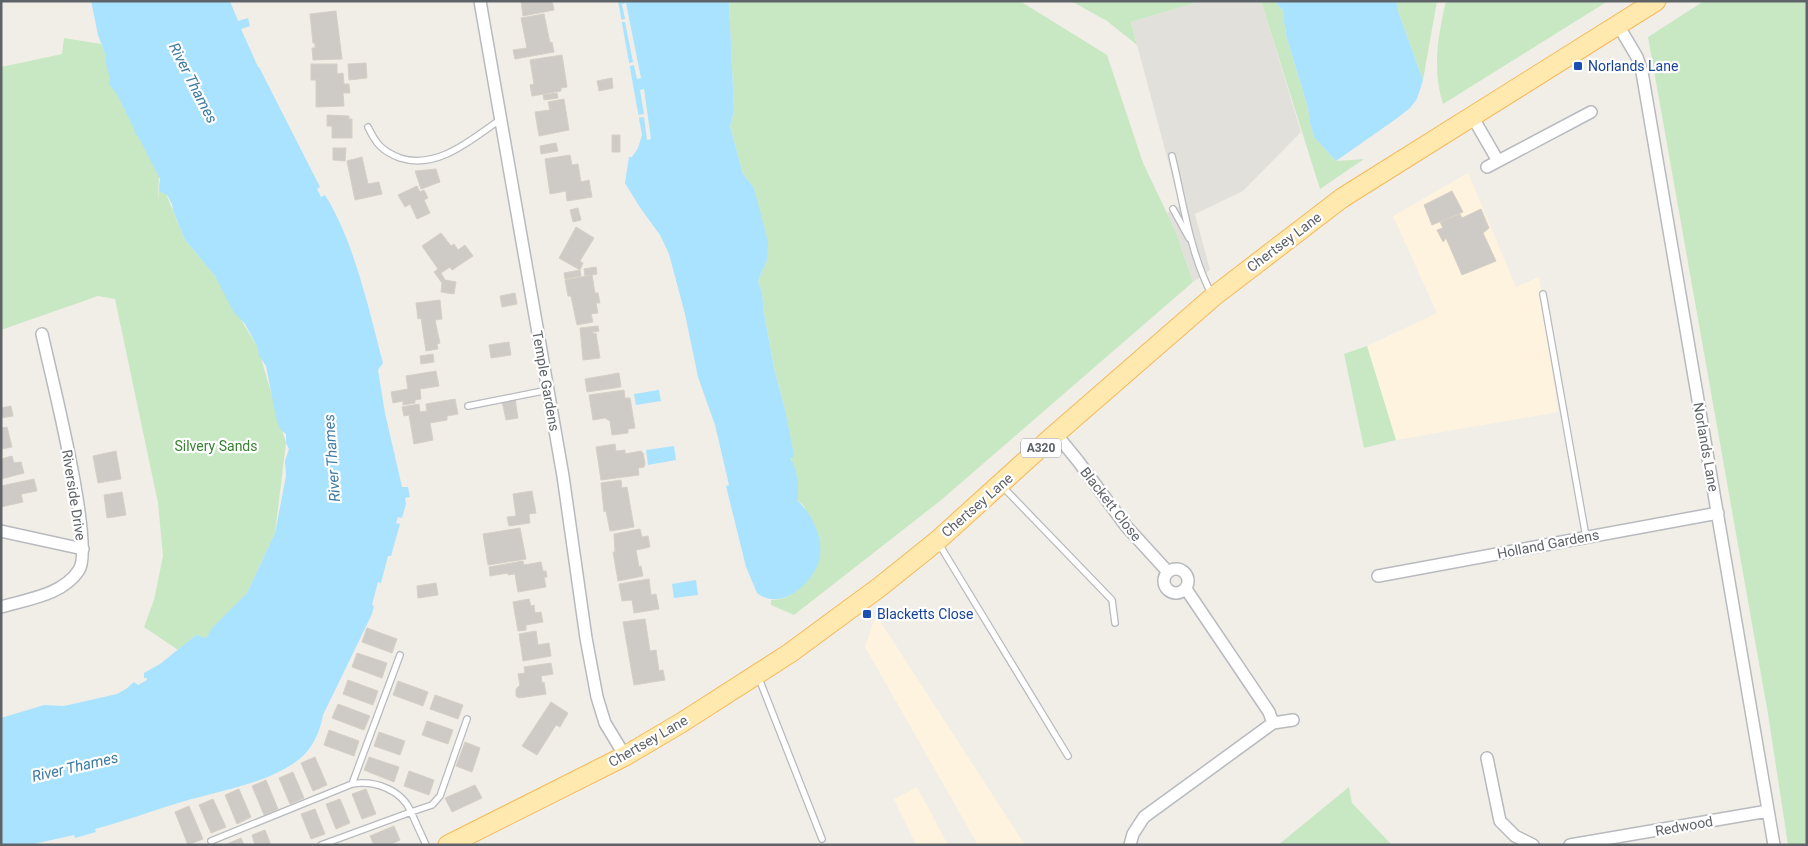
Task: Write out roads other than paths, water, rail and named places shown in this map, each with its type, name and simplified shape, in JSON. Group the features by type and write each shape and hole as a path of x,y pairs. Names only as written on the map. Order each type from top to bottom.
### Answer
{"main road":[{"name":"A320","path":"1618,25 1656,1"},
{"name":"Chertsey Lane","path":"448,845 625,756 758,674 880,586 936,541 1214,297 1342,198 1618,25"}],"street":[{"name":"Temple Gardens","path":"480,1 548,390 597,697 605,723 625,756"},
{"name":"Norlands Lane","path":"1618,25 1638,57 1642,72 1774,845"},
{"path":"1487,167 1591,112"},
{"path":"1472,116 1498,161"},
{"name":"Riverside Drive","path":"1,607 54,592 70,581 80,569 83,549 75,484 42,334"},
{"name":"Blackett Close","path":"1056,434 1084,468 1126,526 1168,572"},
{"name":"Holland Gardens","path":"1378,576 1718,513"},
{"path":"1,531 83,549"},
{"path":"1175,568 1186,574 1189,583 1186,589 1177,594 1167,590 1164,585 1164,576 1168,572 1175,568"},
{"path":"1186,589 1268,712 1273,724"},
{"path":"1130,845 1133,834 1144,817 1273,724 1293,720"},
{"path":"1487,758 1500,821 1515,836 1533,845"},
{"name":"Redwood","path":"1570,845 1768,812"}],"lane":[{"path":"368,127 375,142 387,153 418,162 451,152 501,119"},
{"path":"1172,156 1192,244 1214,297"},
{"path":"1173,209 1192,244"},
{"path":"1543,294 1586,537"},
{"path":"468,406 548,390"},
{"path":"1001,485 1112,600 1115,623"},
{"path":"936,541 1068,756"},
{"path":"352,784 400,656"},
{"path":"758,674 822,839"},
{"path":"321,845 432,805 440,796 467,719"},
{"path":"211,842 352,784 362,782 398,793 408,803 426,845"}],"water":[{"name":"River Thames","path":"91,1 230,1 238,21 248,18 250,26 241,29 258,67 320,187 317,189 321,197 325,195 335,213 360,276 383,363 378,370 385,413 402,487 408,487 410,497 405,498 406,504 402,518 398,517 396,523 400,524 391,556 388,556 381,583 378,582 372,605 374,606 372,614 323,715 313,744 298,761 278,772 250,783 95,829 96,832 75,838 74,835 29,845 1,845 1,718 44,705 64,706 117,694 134,682 138,685 147,680 147,678 144,678 144,673 160,664 196,635 206,638 213,627 247,593 275,533 286,476 285,461 289,449 286,443 286,434 281,430 277,422 266,366 259,356 258,348 245,324 233,311 215,276 185,240 172,204 167,195 159,191 160,179 138,136 135,134 118,96 109,84 110,79 105,54 98,35"},
{"path":"618,1 729,1 734,111 730,126 743,174 754,188 768,242 767,260 758,281 762,293 774,368 794,455 791,459 797,480 797,500 813,521 820,547 820,556 814,573 801,588 784,598 766,598 757,593 746,567 726,486 729,485 715,425 698,377 685,314 669,254 660,235 625,183 629,157 632,157 638,148 642,135"},
{"path":"1274,1 1396,1 1423,80 1417,99 1410,108 1396,119 1336,161 1314,137 1308,108 1287,39 1284,11"},
{"path":"659,390 661,401 636,405 634,394"},
{"path":"674,446 676,460 648,465 646,450"},
{"path":"696,580 698,595 674,598 672,584"}],"place":[{"name":"Norlands Lane","path":"1578,66"},
{"name":"Blacketts Close","path":"867,614"}],"park label":[{"name":"Silvery Sands","path":"216,446"}]}
